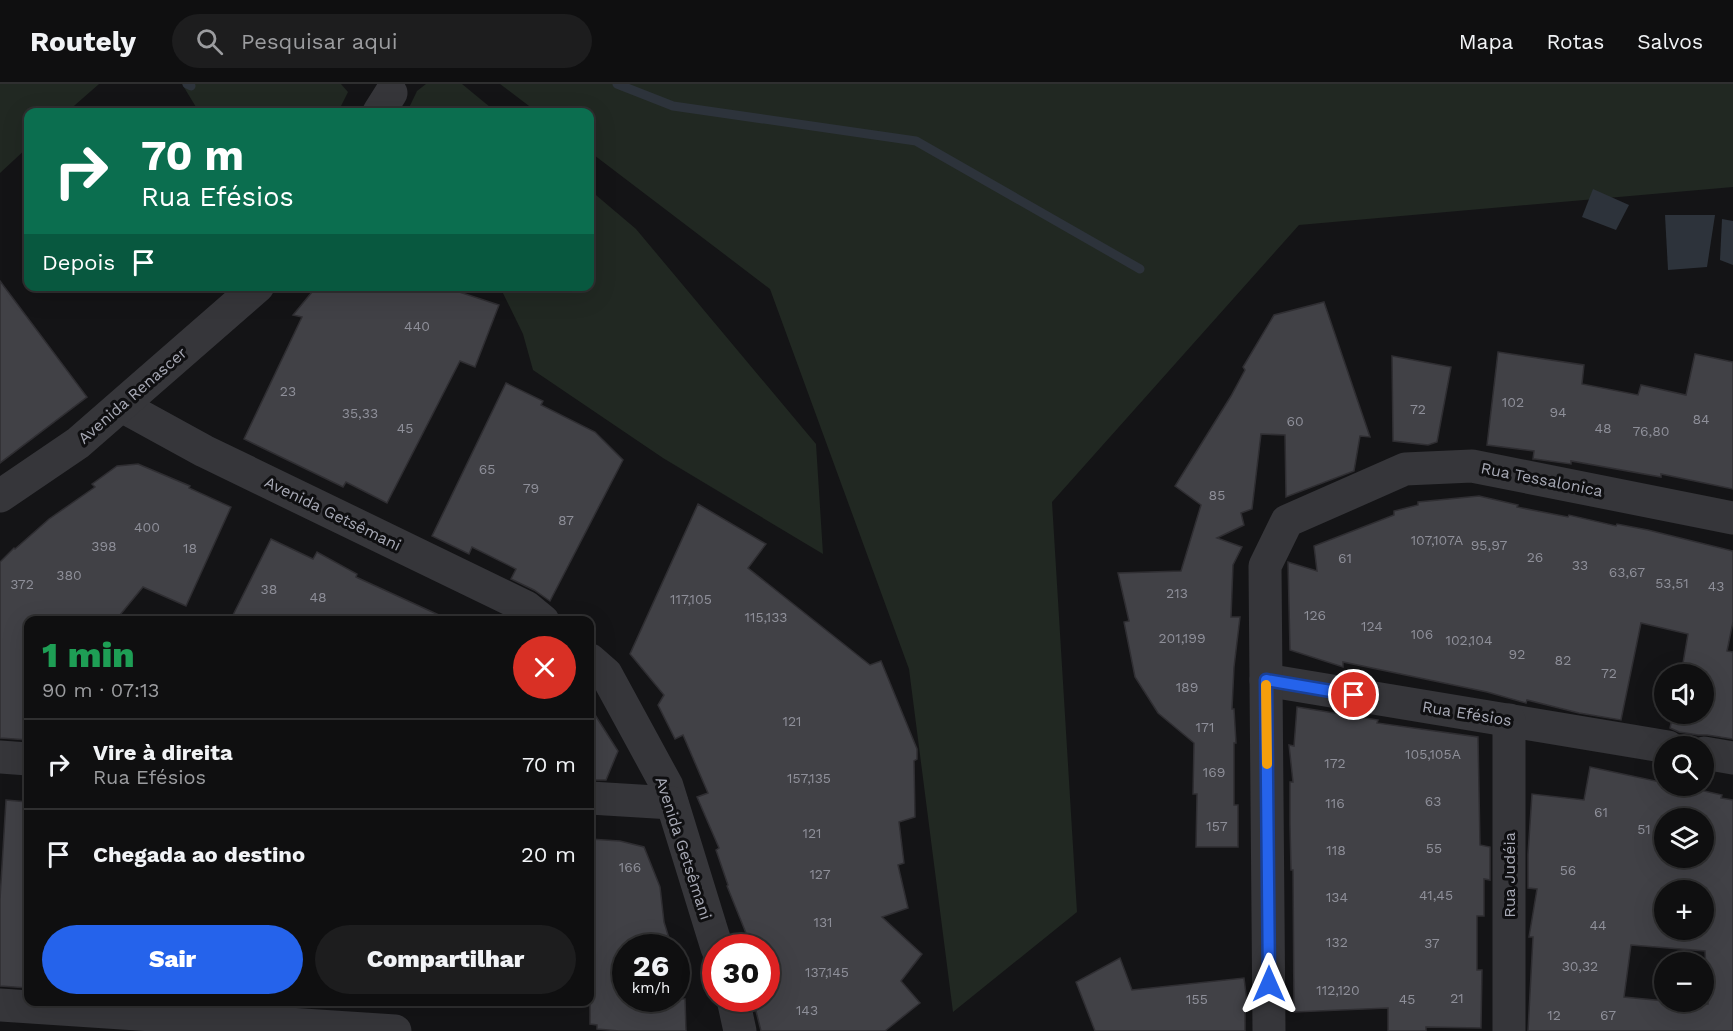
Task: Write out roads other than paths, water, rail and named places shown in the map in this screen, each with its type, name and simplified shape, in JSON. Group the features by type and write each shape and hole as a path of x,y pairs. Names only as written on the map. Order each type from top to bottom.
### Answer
{"street":[{"name":"Avenida Renascer","path":"0,496 78,442 252,291"},
{"name":"Avenida Getsêmani","path":"122,406 204,451 526,607 537,616"},
{"name":"Rua Tessalonica","path":"1266,680 1265,566 1287,521 1405,469 1472,466 1733,518"},
{"name":"Avenida Getsêmani","path":"594,664 606,674 667,786 713,934"},
{"name":"Rua Efésios","path":"1266,680 1654,745"},
{"path":"1266,680 1269,1031"},
{"name":"Rua Judéia","path":"1509,720 1509,1031"},
{"path":"1714,755 1733,758"},
{"path":"0,758 24,759"},
{"path":"594,798 672,803"},
{"path":"0,1005 395,1031"},
{"path":"736,1012 740,1031"}],"waterway":[{"path":"187,84 191,86"},
{"path":"617,84 673,106 916,141 1140,269"}]}
